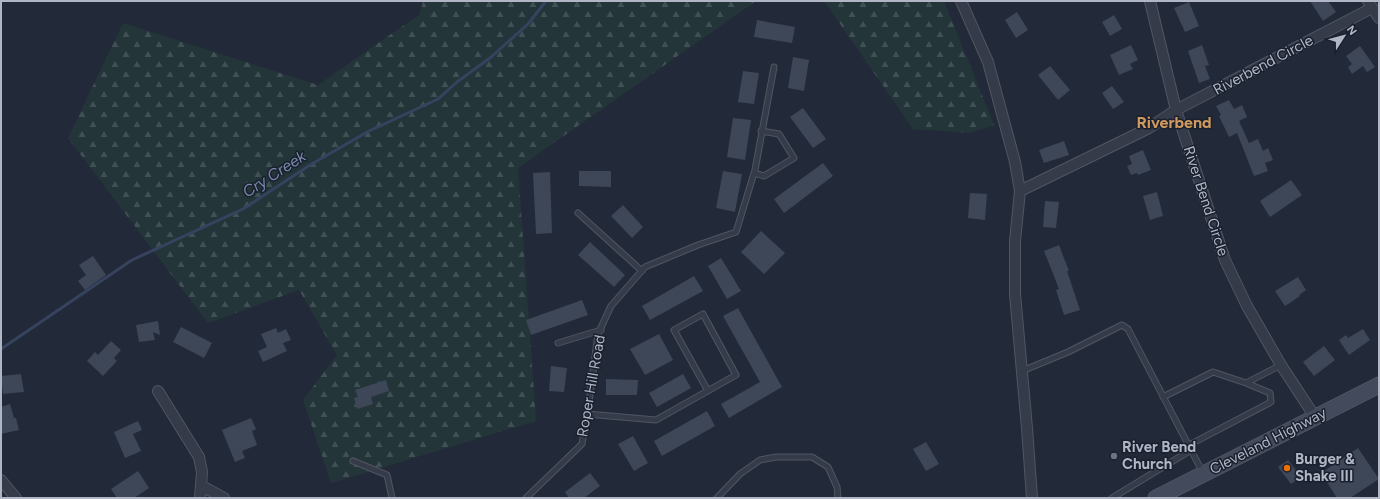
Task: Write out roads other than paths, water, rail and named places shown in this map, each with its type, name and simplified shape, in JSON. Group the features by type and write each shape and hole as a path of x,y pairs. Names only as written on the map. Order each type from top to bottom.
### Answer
{"main road":[{"name":"Cleveland Highway","path":"1156,498 1379,385"}],"street":[{"path":"961,1 988,62 1015,162 1020,191 1015,241 1015,294 1032,498"},
{"name":"River Bend Circle","path":"1150,1 1176,110 1225,260 1247,306 1281,365 1315,417"},
{"path":"1370,4 1379,18"},
{"name":"Riverbend Circle","path":"1176,110 1370,4"},
{"path":"1020,191 1149,128 1176,110"},
{"path":"158,390 199,457 202,472 200,498"},
{"path":"1,480 16,498"},
{"path":"202,486 224,498"}],"lane":[{"name":"Roper Hill Road","path":"526,498 582,444 588,414 598,334 612,306 645,267 691,248 736,232 754,173 774,67"},
{"path":"754,173 764,176 794,158 779,134 761,131"},
{"path":"578,213 642,271"},
{"path":"588,414 656,420 708,392 736,376 703,314 674,330 708,392"},
{"path":"1022,371 1068,352 1122,325 1128,329 1204,474"},
{"path":"558,343 601,330"},
{"path":"1246,383 1281,365"},
{"path":"1112,498 1190,448 1271,402 1270,393 1213,372 1163,397"},
{"path":"717,498 740,474 760,460 776,457 812,457 828,467 837,487 838,498"},
{"path":"353,461 387,475 392,498"}],"waterway":[{"name":"Cry Creek","path":"1,349 132,260 243,209 310,165 369,131 438,99 457,82 490,58 528,24 546,1"}],"place":[{"name":"River Bend Church","path":"1114,456"},
{"name":"Burger & Shake III","path":"1287,468"}],"district":[{"name":"Riverbend","path":"1174,122"}]}
